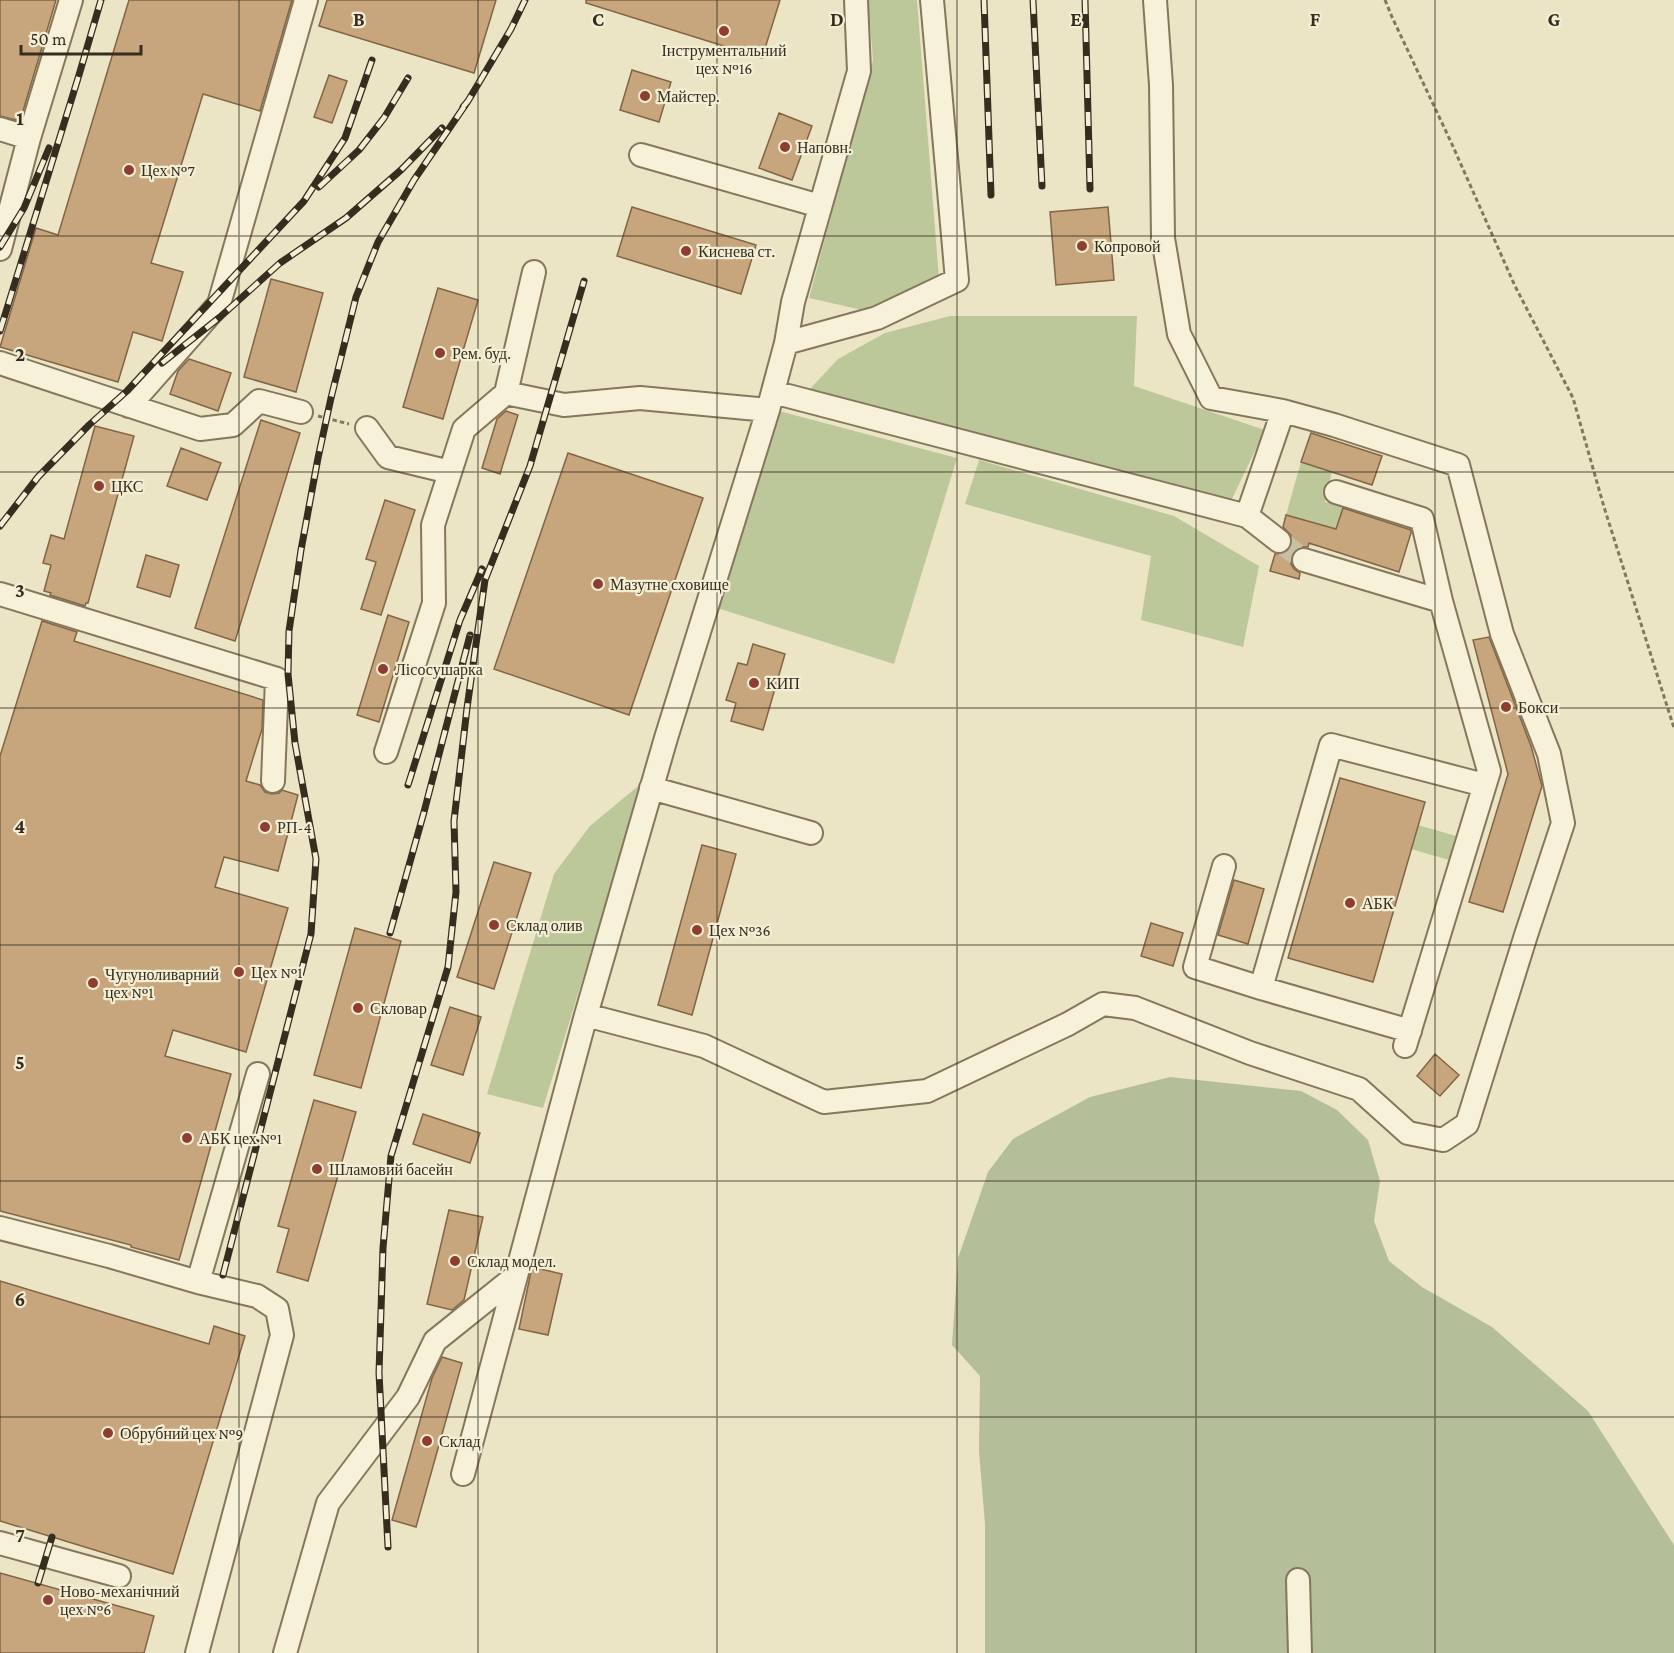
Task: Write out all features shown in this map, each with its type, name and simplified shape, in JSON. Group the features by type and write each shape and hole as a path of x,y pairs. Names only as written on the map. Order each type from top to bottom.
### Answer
{"lane":[{"path":"0,249 29,138 71,0"},
{"path":"129,406 219,304 306,0"},
{"path":"462,1474 586,1015 651,788 771,401 786,343 793,302 859,71 856,0"},
{"path":"786,343 877,318 957,280 932,0"},
{"path":"586,1015 704,1046 824,1102 927,1091 1068,1024 1103,1004 1134,1008 1250,1053 1359,1089 1407,1133 1443,1140 1467,1124 1563,823 1549,754 1502,634 1458,465 1283,411 1211,398 1179,334 1163,238 1161,85 1155,0"},
{"path":"0,129 29,138"},
{"path":"641,155 820,206"},
{"path":"386,752 434,603 433,525 464,429 506,393 534,272"},
{"path":"0,363 200,429 233,425 259,401 302,412"},
{"path":"506,393 564,405 640,398 771,401 1247,516 1279,541"},
{"path":"1247,516 1283,411"},
{"path":"367,428 388,457 450,472"},
{"path":"1224,866 1195,967 1261,987 1407,1038 1489,771 1441,601 1422,519 1336,492"},
{"path":"1304,560 1441,601"},
{"path":"0,594 277,679 273,781"},
{"path":"1261,987 1331,745 1484,785"},
{"path":"651,788 811,833"},
{"path":"198,1282 258,1074"},
{"path":"0,1228 257,1296 277,1309 282,1335 197,1653"},
{"path":"285,1653 328,1503 408,1397 435,1341 516,1276"},
{"path":"0,1543 119,1576"},
{"path":"1298,1580 1300,1653"}],"path":[{"path":"1385,0 1515,286 1573,398 1674,729"},
{"path":"302,412 367,428"}],"green space":[{"path":"868,0 917,0 939,279 862,310 809,298 873,60"},
{"path":"950,316 1137,316 1134,386 1265,430 1231,501 808,391 838,359 885,333"},
{"path":"779,411 957,458 894,664 717,608"},
{"path":"979,460 1174,516 1259,566 1243,647 1141,620 1151,556 965,504"},
{"path":"1301,462 1332,472 1325,502 1343,507 1330,549 1309,545 1315,523 1286,515"},
{"path":"643,782 543,1108 487,1094 554,874 590,826"},
{"path":"1418,825 1456,836 1449,860 1411,849"},
{"path":"1170,1077 1301,1091 1337,1110 1368,1140 1380,1181 1374,1221 1389,1261 1422,1287 1492,1327 1588,1411 1674,1545 1674,1653 985,1653 985,1524 979,1451 980,1376 952,1345 958,1258 988,1172 1013,1139 1090,1097"}],"building":[{"path":"0,0 56,0 20,121 0,116"},
{"name":"Цех №7","path":"129,0 292,0 260,111 203,94 151,263 183,272 162,341 133,332 118,382 0,347 36,228 58,235"},
{"path":"327,0 496,0 474,73 319,26"},
{"name":"Інструментальний цех №16","path":"586,0 780,0 762,58 586,3"},
{"name":"Майстер.","path":"632,70 671,82 659,122 620,110"},
{"path":"329,75 347,81 332,123 314,117"},
{"name":"Наповн.","path":"779,113 812,126 792,180 759,168"},
{"name":"Киснева ст.","path":"632,207 756,245 741,294 617,256"},
{"name":"Копровой","path":"1108,207 1114,280 1056,285 1050,212"},
{"path":"271,279 323,293 296,392 244,377"},
{"name":"Рем. буд.","path":"438,288 478,300 443,419 403,407"},
{"path":"189,359 231,373 218,411 170,394 178,371"},
{"path":"506,411 518,415 500,474 482,468 497,419"},
{"path":"261,420 300,433 235,641 195,628"},
{"name":"ЦКС","path":"95,426 134,436 88,603 85,606 44,591 51,565 43,563 51,535 64,539"},
{"path":"1311,433 1382,456 1372,485 1301,462"},
{"path":"181,448 221,463 207,500 167,486"},
{"name":"Мазутне сховище","path":"568,453 703,498 629,715 494,669"},
{"path":"385,500 415,510 381,615 361,609 376,562 366,559"},
{"path":"1343,508 1411,530 1399,572 1309,543 1308,547 1295,550 1291,557 1291,564 1300,573 1299,579 1270,571 1275,554 1285,553 1290,549 1292,543 1291,535 1283,527 1286,515 1336,529"},
{"path":"146,555 179,565 170,597 137,587"},
{"name":"Лісосушарка","path":"388,615 409,622 379,722 357,715"},
{"name":"Чугуноливарний цех №1","path":"42,621 77,632 74,641 263,700 262,729 246,781 260,785 265,792 272,794 282,790 298,795 278,871 224,857 215,887 288,908 246,1052 173,1030 165,1056 231,1074 179,1260 0,1211 0,756"},
{"path":"1489,637 1531,746 1542,786 1503,912 1469,902 1508,774 1473,640"},
{"name":"КИП","path":"753,644 785,654 763,730 731,721 736,703 726,700 738,663 747,665"},
{"name":"АБК","path":"1340,778 1425,802 1373,982 1288,958"},
{"name":"Цех №36","path":"702,845 736,854 692,1015 658,1005"},
{"name":"Склад олив","path":"494,862 531,873 494,989 457,977"},
{"path":"1234,880 1264,889 1248,944 1218,935"},
{"path":"1151,923 1183,933 1173,966 1141,956"},
{"name":"Скловар","path":"355,928 401,941 361,1088 314,1075"},
{"path":"450,1007 481,1017 463,1075 431,1065"},
{"path":"1435,1054 1459,1075 1440,1096 1417,1076"},
{"name":"Шламовий басейн","path":"314,1100 356,1112 308,1281 277,1272 289,1229 278,1226"},
{"path":"423,1114 480,1133 470,1163 413,1144"},
{"name":"Склад модел.","path":"449,1210 483,1217 464,1300 452,1310 427,1304"},
{"path":"532,1267 562,1274 548,1335 519,1329"},
{"name":"Обрубний цех №9","path":"0,1281 209,1344 214,1326 245,1336 173,1574 0,1521"},
{"name":"Склад","path":"442,1357 462,1363 416,1527 392,1520 432,1378"},
{"name":"Ново-механічний цех №6","path":"0,1573 154,1616 144,1653 0,1653"}],"tunnel":[{"path":"1279,541 1304,560"}],"railway":[{"path":"0,331 101,0"},
{"path":"463,107 511,29 525,0"},
{"path":"984,0 991,195"},
{"path":"1033,0 1042,186"},
{"path":"1085,0 1090,189"},
{"path":"0,526 38,477 89,425 127,391 304,201 345,138 372,60"},
{"path":"319,187 359,150 384,118 408,78"},
{"path":"223,1275 311,934 316,859 295,743 288,674 289,631 318,458 356,297 378,242 414,180 468,101"},
{"path":"162,363 220,317 280,263 346,218 401,170 442,128"},
{"path":"0,247 24,208 49,148"},
{"path":"388,1547 379,1373 383,1248 391,1156 448,967 456,892 454,821 485,580 530,466 584,281"},
{"path":"408,785 460,620 482,569"},
{"path":"390,933 470,635"},
{"path":"38,1583 52,1537"}],"place":[{"name":"Інструментальний цех №16","path":"724,31"},
{"name":"Майстер.","path":"645,96"},
{"name":"Наповн.","path":"785,147"},
{"name":"Цех №7","path":"129,170"},
{"name":"Копровой","path":"1082,246"},
{"name":"Киснева ст.","path":"686,251"},
{"name":"Рем. буд.","path":"440,353"},
{"name":"ЦКС","path":"99,486"},
{"name":"Мазутне сховище","path":"598,584"},
{"name":"Лісосушарка","path":"383,669"},
{"name":"КИП","path":"754,683"},
{"name":"Бокси","path":"1506,707"},
{"name":"РП-4","path":"265,827"},
{"name":"АБК","path":"1350,903"},
{"name":"Склад олив","path":"494,925"},
{"name":"Цех №36","path":"697,930"},
{"name":"Цех №1","path":"239,972"},
{"name":"Чугуноливарний цех №1","path":"93,983"},
{"name":"Скловар","path":"358,1008"},
{"name":"АБК цех №1","path":"187,1138"},
{"name":"Шламовий басейн","path":"317,1169"},
{"name":"Склад модел.","path":"455,1261"},
{"name":"Обрубний цех №9","path":"108,1433"},
{"name":"Склад","path":"427,1441"},
{"name":"Ново-механічний цех №6","path":"48,1600"}]}
